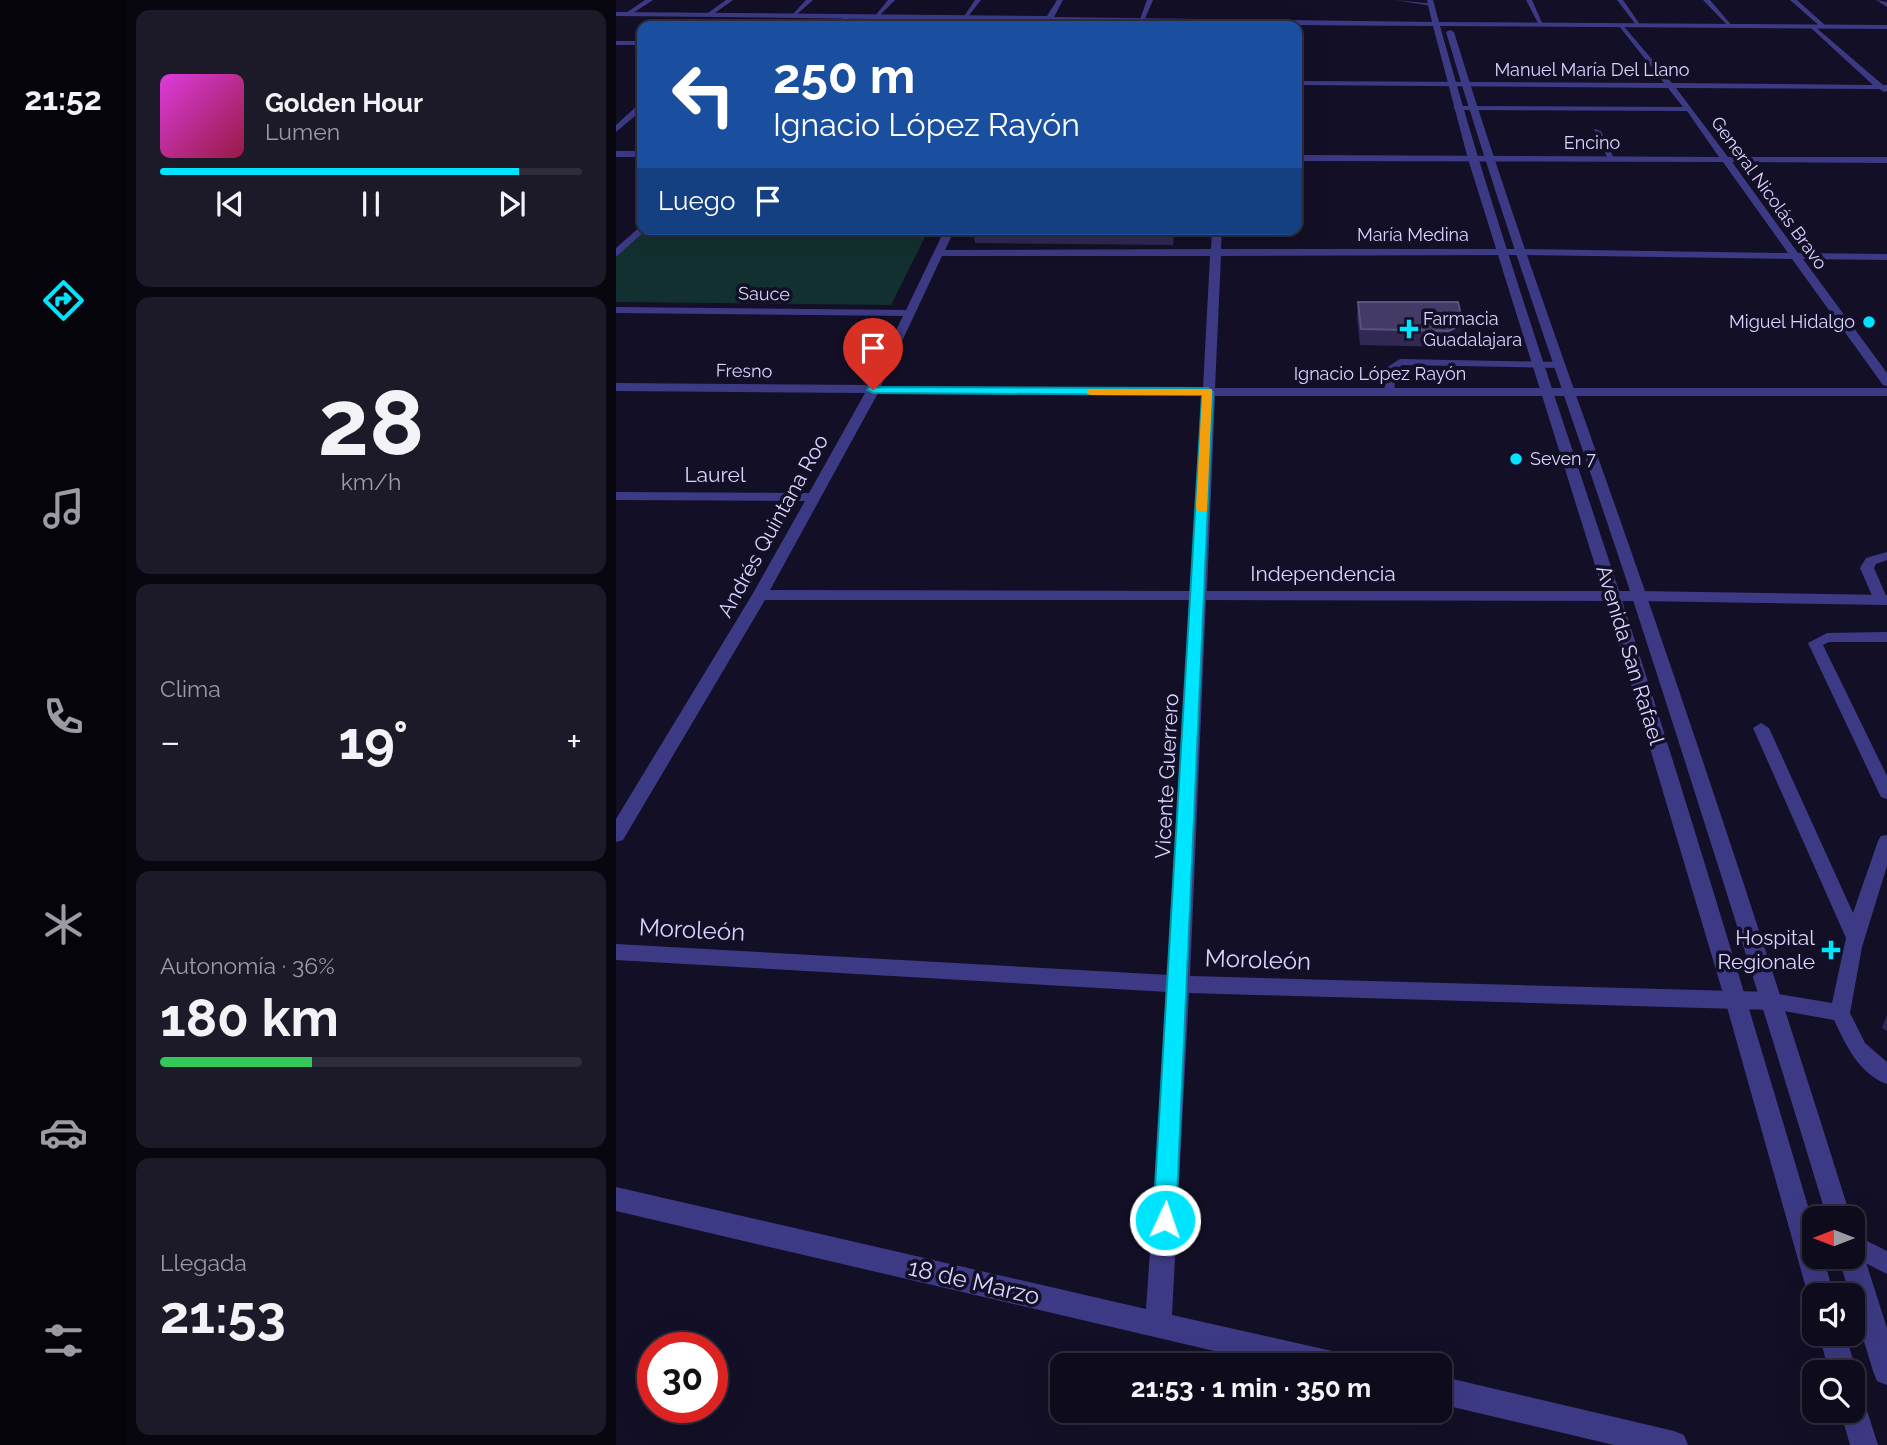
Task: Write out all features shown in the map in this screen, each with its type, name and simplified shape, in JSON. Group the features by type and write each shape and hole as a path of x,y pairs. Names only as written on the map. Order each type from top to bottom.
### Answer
{"street":[{"path":"628,14 650,0"},
{"path":"710,14 730,0"},
{"path":"793,15 810,0"},
{"path":"877,15 892,0"},
{"path":"965,17 978,0"},
{"path":"1048,21 1060,0"},
{"path":"1141,21 1150,0"},
{"path":"1529,0 1541,24"},
{"path":"1620,0 1639,26"},
{"path":"1706,0 1731,26"},
{"path":"1793,0 1824,27"},
{"path":"1879,0 1887,5"},
{"name":"Avenida San Rafael","path":"1431,2 1440,21 1480,159 1511,252 1559,365 1639,596 1772,1001 1835,1206"},
{"path":"616,14 947,16 1031,21"},
{"path":"843,21 849,15"},
{"path":"944,21 947,16"},
{"path":"1302,24 1440,21 1639,26 1887,27"},
{"name":"General Nicolás Bravo","path":"1621,25 1689,109 1887,382"},
{"path":"1813,27 1885,89"},
{"path":"616,43 637,43"},
{"name":"Manuel María Del Llano","path":"1302,83 1885,89"},
{"path":"1465,108 1689,109"},
{"path":"616,129 637,110"},
{"path":"616,154 637,154"},
{"name":"Encino","path":"1302,158 1887,160"},
{"path":"616,254 637,233"},
{"name":"Andrés Quintana Roo","path":"616,835 760,595 873,390 947,235"},
{"name":"Vicente Guerrero","path":"1158,1324 1179,984 1216,235"},
{"name":"Avenida San Rafael","path":"1511,252 1546,392 1613,597 1736,1000 1818,1283"},
{"name":"María Medina","path":"939,253 1511,252 1887,257"},
{"name":"Sauce","path":"616,310 911,313"},
{"name":"Fresno","path":"616,387 873,390"},
{"name":"Ignacio López Rayón","path":"873,390 1887,392"},
{"name":"Laurel","path":"616,496 814,496"},
{"name":"Independencia","path":"760,595 1639,596 1884,600"},
{"name":"Moroleón","path":"616,952 1179,984 1772,1001"},
{"name":"18 de Marzo","path":"616,1199 1281,1353"},
{"path":"1855,1269 1887,1371"},
{"path":"1452,1393 1674,1445"},
{"path":"1857,1423 1864,1445"}],"lane":[{"path":"1398,0 1431,2"},
{"path":"1597,131 1612,159"},
{"path":"1388,392 1391,368 1399,362 1559,365"},
{"path":"1884,600 1867,568 1871,561 1887,556"},
{"path":"1887,638 1827,638 1815,643 1887,793"},
{"path":"1760,727 1854,935"},
{"path":"1887,841 1854,935 1840,1013 1858,1049 1887,1075"},
{"path":"1772,1001 1840,1013"},
{"path":"1866,1252 1887,1263"}],"green space":[{"path":"637,235 926,235 891,305 616,302 616,257"}],"building":[{"path":"1358,302 1458,302 1463,324 1449,331 1361,329"}],"slow traffic":[{"path":"1091,391 1208,392 1202,508"}],"place":[{"name":"Miguel Hidalgo","path":"1869,322"},
{"name":"Farmacia Guadalajara","path":"1409,329"},
{"name":"Seven 7","path":"1516,459"},
{"name":"Hospital Regionale","path":"1831,950"}],"route":[{"path":"873,390 1208,392 1165,1220"}]}
